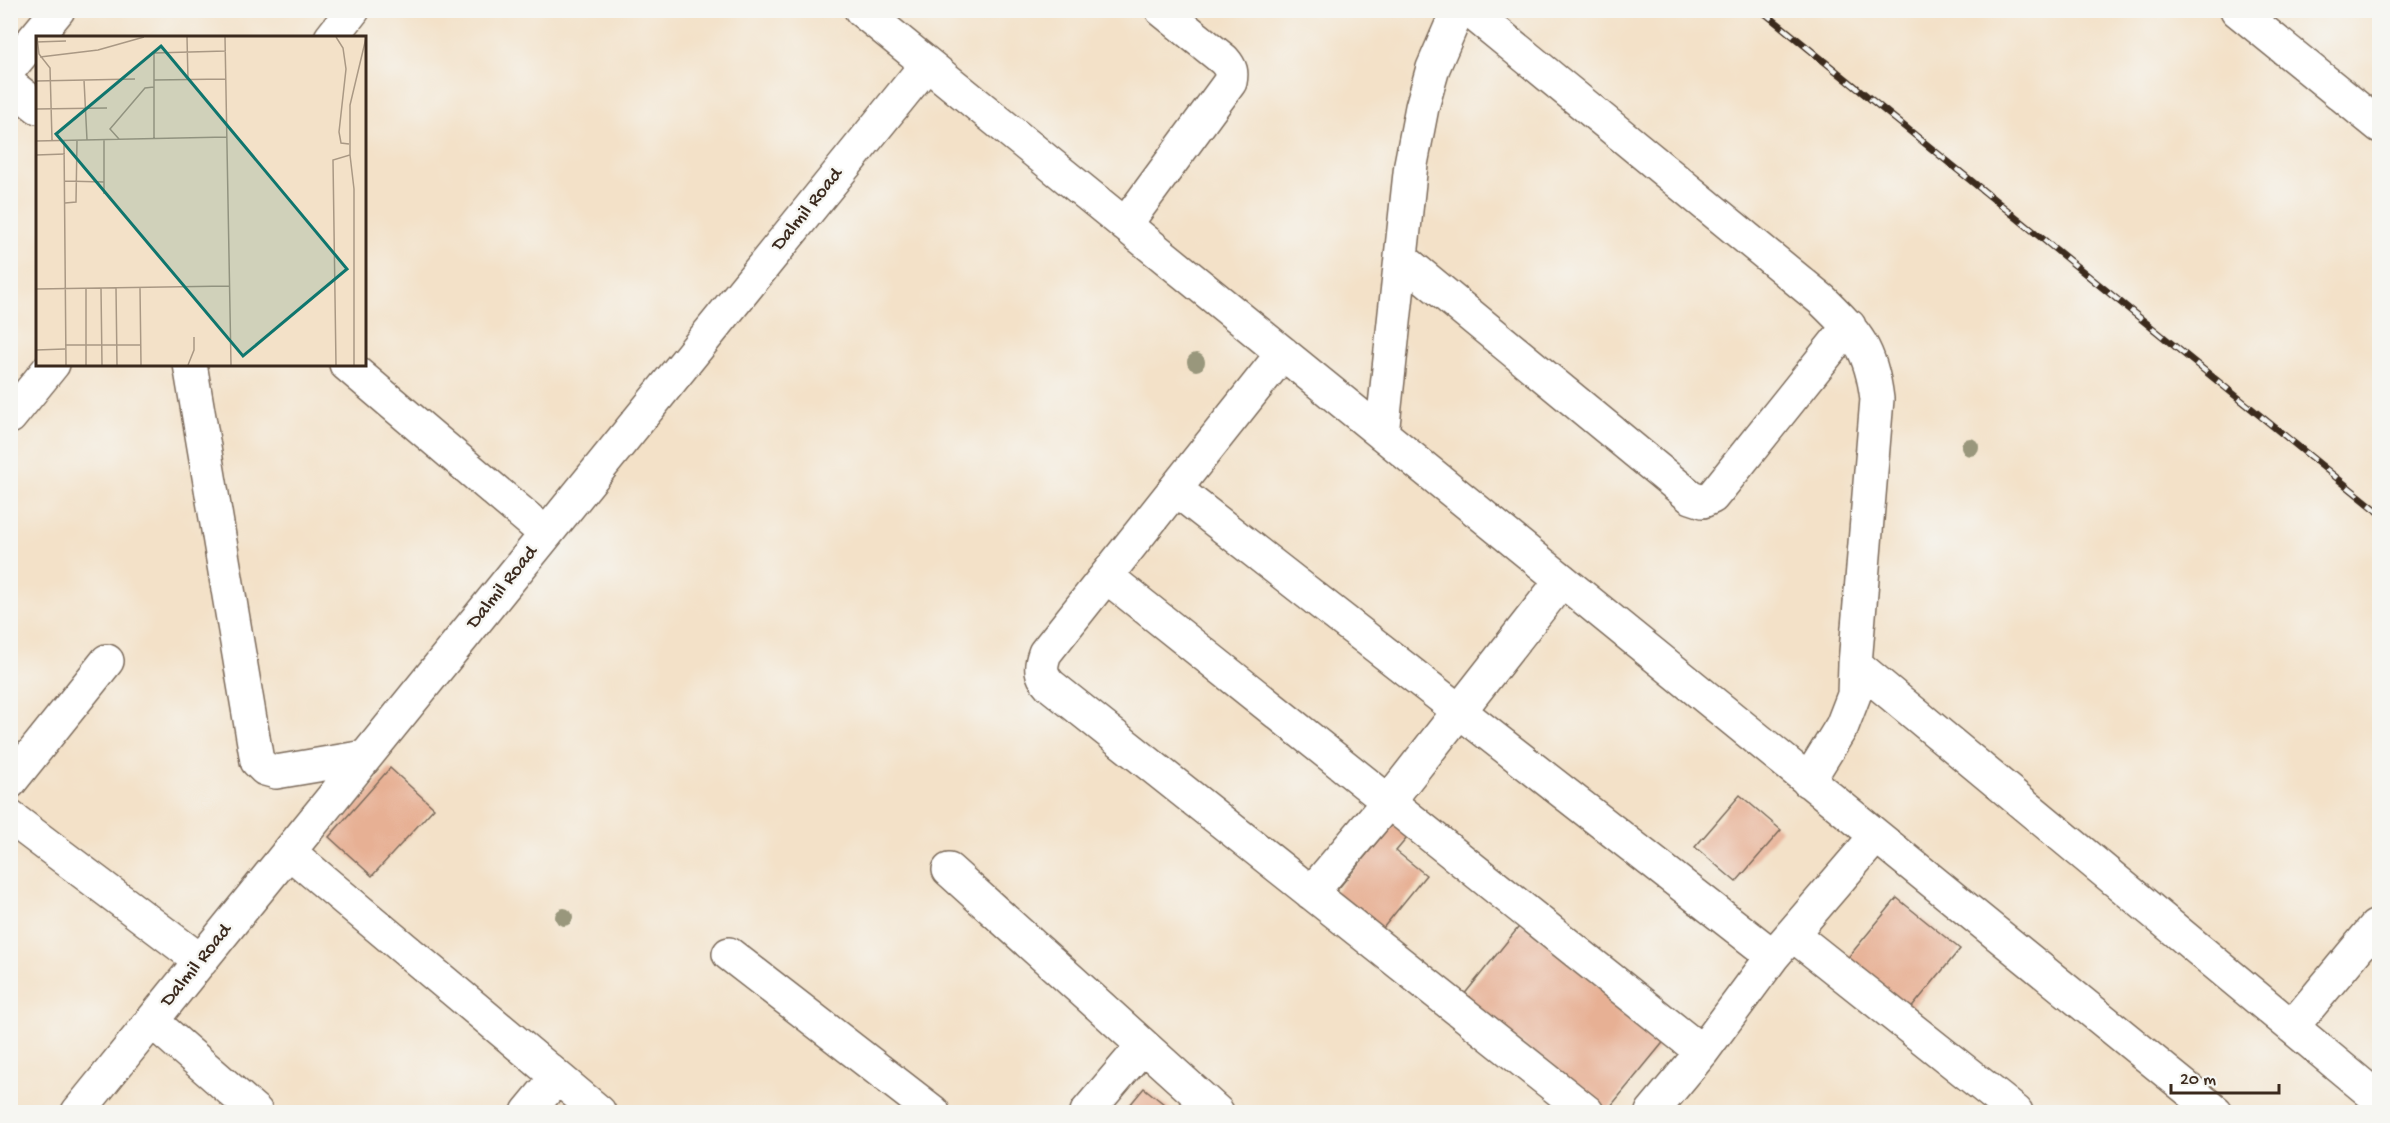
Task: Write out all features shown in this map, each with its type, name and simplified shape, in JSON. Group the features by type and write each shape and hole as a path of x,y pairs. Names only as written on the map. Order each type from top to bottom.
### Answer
{"street":[{"path":"36,36 58,10"},
{"path":"333,36 353,10"},
{"path":"861,10 2216,1113"},
{"path":"1125,225 1230,82 1232,75 1230,67 1224,60 1162,10"},
{"path":"1382,434 1411,164 1422,107 1433,68 1458,10"},
{"path":"1468,10 1822,300 1849,326 1863,347 1874,372 1877,399 1854,695 1842,726 1808,781"},
{"path":"2237,10 2379,126"},
{"path":"10,68 36,37"},
{"name":"Dalmil Road","path":"86,1110 152,1021 927,64"},
{"path":"10,85 36,105"},
{"path":"1401,258 1691,497 1703,501 1712,497 1849,326"},
{"path":"1283,353 1045,653 1041,665 1042,676 1050,685 1587,1113"},
{"path":"10,417 51,366"},
{"path":"190,366 257,761 265,769 276,772 365,757"},
{"path":"348,366 546,534"},
{"path":"1175,489 1458,711 2016,1113"},
{"path":"1106,576 1702,1052"},
{"path":"1311,893 1388,802 1562,580"},
{"path":"10,782 107,661"},
{"path":"1855,664 2379,1100"},
{"path":"10,817 201,961"},
{"path":"1652,1113 1702,1052 1783,945 1876,836"},
{"path":"289,852 599,1113"},
{"path":"949,870 1216,1113"},
{"path":"2292,1028 2375,927"},
{"path":"729,954 933,1113"},
{"path":"152,1021 256,1113"},
{"path":"1087,1113 1143,1046"},
{"path":"528,1113 557,1077"}],"building":[{"path":"390,768 434,808 372,876 329,837"},
{"path":"1740,795 1781,830 1736,882 1695,847"},
{"path":"1396,819 1412,832 1396,851 1426,875 1379,933 1333,895"},
{"path":"1897,898 1960,949 1909,1011 1846,960"},
{"path":"1522,923 1666,1039 1606,1112 1463,996"},
{"path":"1144,1088 1174,1112 1124,1112"}],"railway":[{"path":"1761,10 2380,513"}]}
